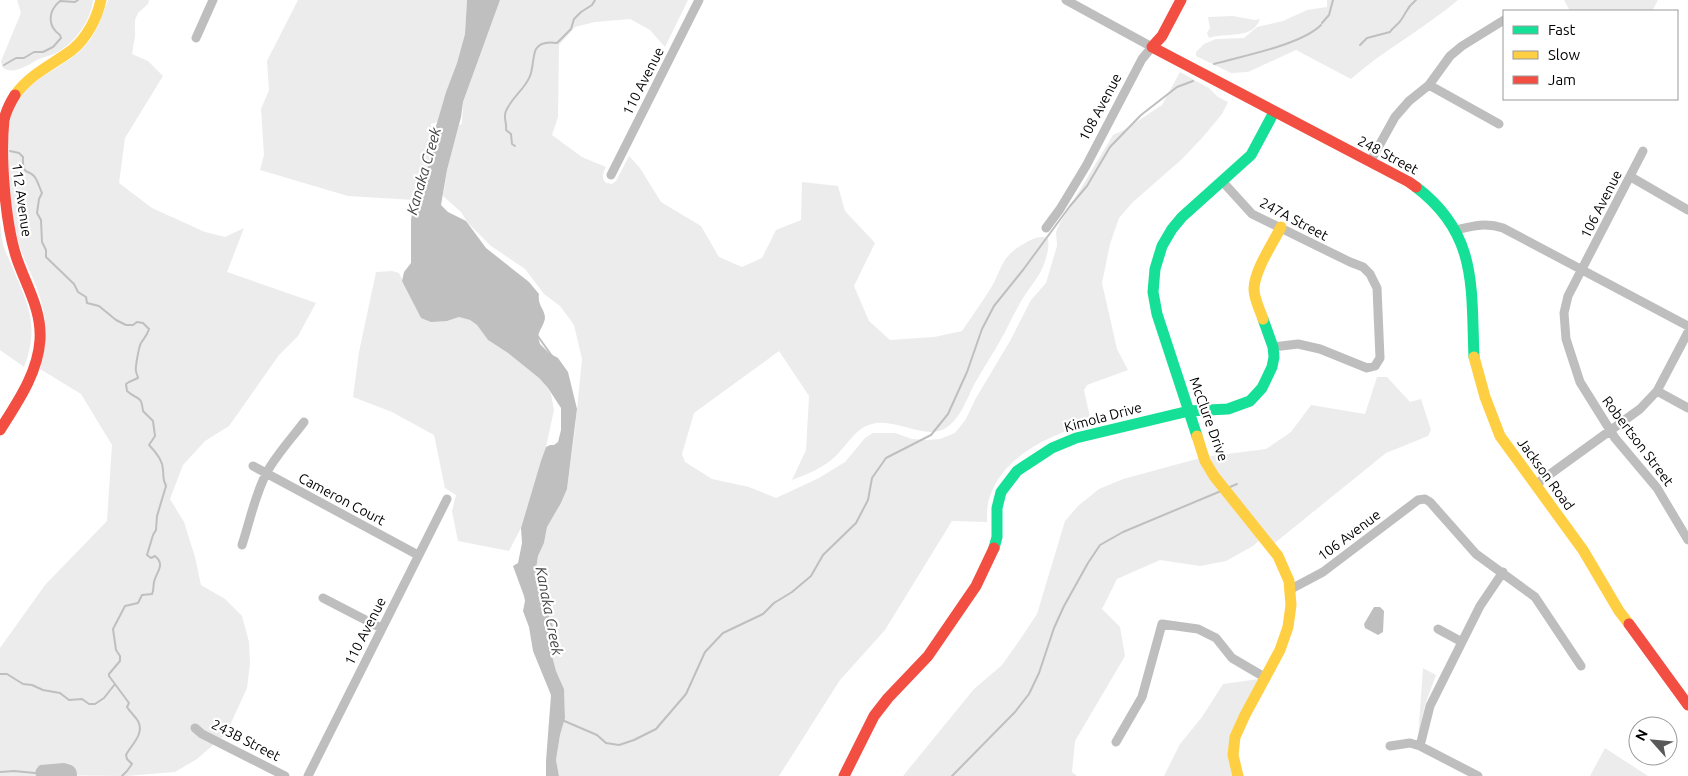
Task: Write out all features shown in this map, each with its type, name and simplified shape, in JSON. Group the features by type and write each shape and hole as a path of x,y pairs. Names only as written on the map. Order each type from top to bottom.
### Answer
{"street":[{"name":"112 Avenue","path":"0,430 33,369 38,351 40,331 37,309 17,257 8,226 1,155 5,118 10,103 22,85 37,72 73,49 81,40 97,13 101,0"},
{"path":"196,38 213,0"},
{"name":"110 Avenue","path":"611,175 699,0"},
{"name":"248 Street","path":"1066,0 1409,182 1440,208 1456,230"},
{"name":"108 Avenue","path":"1046,228 1086,166 1142,59 1162,36 1180,0"},
{"path":"1370,162 1394,117 1409,101 1429,85 1450,56 1462,46 1503,21"},
{"path":"1429,85 1499,124"},
{"name":"McClure Drive","path":"1238,776 1234,758 1235,740 1239,728 1287,634 1291,613 1291,589 1284,567 1278,556 1210,470 1204,457 1155,307 1153,292 1154,274 1160,250 1172,230 1182,218 1251,155 1274,112"},
{"name":"106 Avenue","path":"1582,270 1643,151"},
{"path":"1631,177 1688,210"},
{"name":"247A Street","path":"1222,181 1252,214 1363,268 1370,274 1377,288 1380,358 1375,366 1367,368 1320,349 1298,344 1273,347"},
{"path":"1456,230 1481,224 1495,225 1503,228 1688,326"},
{"name":"Kimola Drive","path":"844,776 874,716 888,698 928,656 973,590 995,546 998,502 1004,486 1012,475 1033,459 1064,442 1189,411 1228,409 1250,401 1262,388 1272,367 1273,347 1255,296 1254,287 1260,268 1280,228"},
{"name":"Jackson Road","path":"1456,230 1465,251 1471,277 1473,356 1476,370 1498,432 1583,550 1619,611 1688,705"},
{"name":"Robertson Street","path":"1582,270 1565,304 1564,327 1580,382 1610,432 1657,488 1688,540"},
{"path":"1535,485 1640,409 1656,391 1688,332"},
{"path":"1656,391 1688,408"},
{"path":"242,545 266,474 304,422"},
{"name":"Cameron Court","path":"253,466 418,555"},
{"name":"110 Avenue","path":"308,776 447,499"},
{"name":"106 Avenue","path":"1291,589 1323,572 1422,499 1430,502 1468,545 1503,572"},
{"path":"1420,746 1430,706 1480,606 1503,572 1527,590 1541,604 1569,650 1582,666"},
{"path":"323,598 382,628"},
{"path":"1116,742 1142,697 1162,624 1198,629 1216,638 1232,658 1266,678"},
{"path":"1438,629 1462,642"},
{"name":"243B Street","path":"194,728 202,734 285,776"},
{"path":"1390,746 1410,743 1420,746 1478,776"}],"shaded area":[{"path":"17,0 93,0 92,8 85,24 69,44 54,54 39,59 25,67 10,70 2,67 1,61 21,13"},
{"path":"108,0 149,0 148,4 138,13 135,20 132,54 148,61 163,76 125,138 119,183 152,208 205,232 225,237 244,228 227,272 316,303 298,336 279,355 229,426 205,441 183,465 170,499 184,522 195,557 201,585 225,599 242,616 249,642 250,663 247,688 226,734 197,759 175,772 126,776 0,776 0,648 45,585 107,521 112,445 81,394 40,369 45,345 44,313 40,296 20,246 14,225 7,166 9,124 13,109 28,88 70,59 90,40 98,27"},
{"path":"298,0 467,0 465,34 437,122 431,124 436,130 427,173 420,183 414,200 348,196 260,170 264,155 261,109 269,90 267,61"},
{"path":"467,0 500,0 463,102 441,205 448,212 466,221 486,248 529,282 539,294 539,301 545,318 538,337 540,344 549,353 558,358 568,372 577,409 567,489 547,527 536,569 540,594 553,626 551,652 556,671 564,689 565,718 556,760 559,776 546,776 551,695 533,651 529,627 523,611 524,596 513,566 518,563 522,543 521,528 546,447 558,442 561,430 561,408 539,378 508,353 488,340 477,325 470,320 459,317 447,321 431,322 421,318 402,281 404,272 411,263 411,220 414,200 420,183 427,172 436,126 465,34"},
{"path":"500,0 688,0 665,47 650,30 630,19 595,22 575,27 559,45 558,117 552,135 582,157 606,167 603,179 606,183 612,184 616,181 629,156 640,168 661,202 701,226 719,257 742,267 762,258 776,230 801,220 802,182 838,186 845,211 875,243 854,286 869,321 890,340 934,337 962,331 989,292 1009,255 1016,248 1034,239 1044,237 1048,239 1048,251 1041,271 1020,302 960,413 946,428 929,432 881,423 866,426 854,435 835,457 811,472 792,480 806,450 809,396 779,351 694,413 682,454 685,462 712,479 749,487 776,498 819,478 845,462 865,438 873,433 895,433 912,439 926,440 940,439 955,433 966,419 1031,300 1046,283 1057,246 1056,232 1060,223 1113,135 1162,105 1180,72 1209,88 1218,97 1228,102 1222,114 1202,138 1181,160 1133,202 1119,218 1110,244 1102,283 1117,349 1128,370 1087,385 1084,390 1091,422 1044,441 1030,449 1005,470 996,483 989,499 987,522 952,521 885,630 840,680 779,776 559,776 556,760 565,718 564,689 556,671 551,652 553,626 540,594 536,569 547,527 567,489 582,359 574,325 560,306 544,294 525,269 491,246 468,223 461,212 443,196 447,170 459,125 462,124 463,102"},
{"path":"1327,0 1458,0 1351,79 1296,50 1248,72 1231,73 1196,56 1196,52 1204,44 1216,39 1244,38 1257,27 1283,21 1307,10 1327,7"},
{"path":"1564,0 1658,0 1653,10 1569,10"},
{"path":"1233,16 1255,20 1260,19 1256,26 1245,33 1209,38 1207,33 1210,28 1208,17"},
{"path":"0,221 4,247 23,292 30,315 31,339 24,367 0,350"},
{"path":"392,271 399,273 421,318 447,321 459,317 470,320 477,325 488,340 508,353 539,378 551,394 554,410 546,447 521,528 509,551 458,541 452,511 456,495 445,488 434,435 392,412 353,397 359,352 376,272"},
{"path":"1377,377 1387,377 1410,402 1421,399 1431,430 1428,436 1386,453 1271,546 1263,537 1253,546 1226,561 1200,566 1160,560 1117,579 1102,609 1120,627 1125,656 1075,741 1072,772 1077,776 903,776 974,689 1002,665 1037,614 1065,521 1078,506 1099,489 1123,479 1204,457 1266,449 1291,432 1311,405 1365,414"},
{"path":"1374,607 1380,607 1384,611 1383,632 1378,635 1365,628 1364,624"},
{"path":"1423,668 1436,675 1425,705 1418,739"},
{"path":"1266,678 1239,728 1238,776 1164,776 1180,744 1202,717 1223,684"},
{"path":"1605,748 1628,763 1628,766 1633,766 1648,776 1590,776"},
{"path":"64,763 74,766 77,776 36,776 35,774 40,765"}],"waterway":[{"path":"4,65 16,58 24,58 34,52 43,52 53,47 61,38 51,23 53,9 60,1 75,2 78,0"},
{"path":"515,146 512,144 511,134 506,130 505,113 528,81 536,49 543,44 557,43 571,29 574,19 592,5 595,0"},
{"path":"1322,23 1329,15 1333,0"},
{"path":"1360,45 1367,38 1390,32 1416,0"},
{"path":"1214,64 1286,44 1312,32 1321,25"},
{"path":"562,720 597,735 606,743 619,745 656,729 686,694 705,652 723,633 763,614 774,603 792,592 811,576 823,555 856,523 868,500 872,478 886,458 931,435 948,414 967,372 982,329 994,306 1087,186 1110,147 1141,115 1177,87 1193,81"},
{"path":"10,151 19,153 23,157 25,171 35,177 42,193 37,213 41,220 42,242 46,250 46,257 74,284 78,292 86,297 87,303 99,306 116,320 126,325 133,325 137,322 143,323 149,329 138,352 136,369 138,378 126,384 127,391 140,400 143,411 153,421 155,436 149,445 162,463 166,486 157,516 156,530 147,555 151,558 155,556 160,562 153,593 142,595 138,603 125,606 113,629 116,650 120,656 120,661 109,676 129,703 127,707 140,726 139,735 126,755 132,764 122,776"},
{"name":"Kanaka Creek","path":"537,335 552,356"},
{"path":"1230,487 1237,484"},
{"path":"952,776 1015,712 1029,694 1039,673 1054,628 1064,606 1100,545 1123,532 1221,491"},
{"path":"0,674 7,674 23,684 60,693 69,700 82,699 89,704 95,704 104,698 115,684"},
{"path":"0,772 35,773"}],"traffic: fast":[{"path":"1197,436 1157,314 1153,292 1155,269 1162,246 1172,229 1182,217 1251,155 1274,112"},
{"path":"1416,187 1436,205 1451,224 1461,243 1471,285 1474,357"},
{"path":"994,548 997,537 997,508 1001,492 1017,471 1052,448 1076,438 1189,411 1228,409 1250,401 1262,388 1272,367 1274,357 1273,347 1263,319"}],"traffic: slow":[{"path":"15,95 34,75 72,50 82,40 91,27 101,0"},
{"path":"1263,319 1255,297 1255,282 1260,266 1281,227"},
{"path":"1474,357 1485,397 1500,436 1583,550 1619,611 1629,624"},
{"path":"1197,436 1205,461 1214,476 1278,556 1289,581 1291,605 1288,627 1280,650 1235,737 1233,755 1238,776"}],"traffic: jam":[{"path":"1181,0 1162,36 1152,47 1416,187"},
{"path":"0,430 31,376 40,340 36,307 12,242 4,188 4,120 8,107 15,95"},
{"path":"844,776 874,716 888,698 928,656 976,586 994,548"},
{"path":"1629,624 1688,705"}]}
